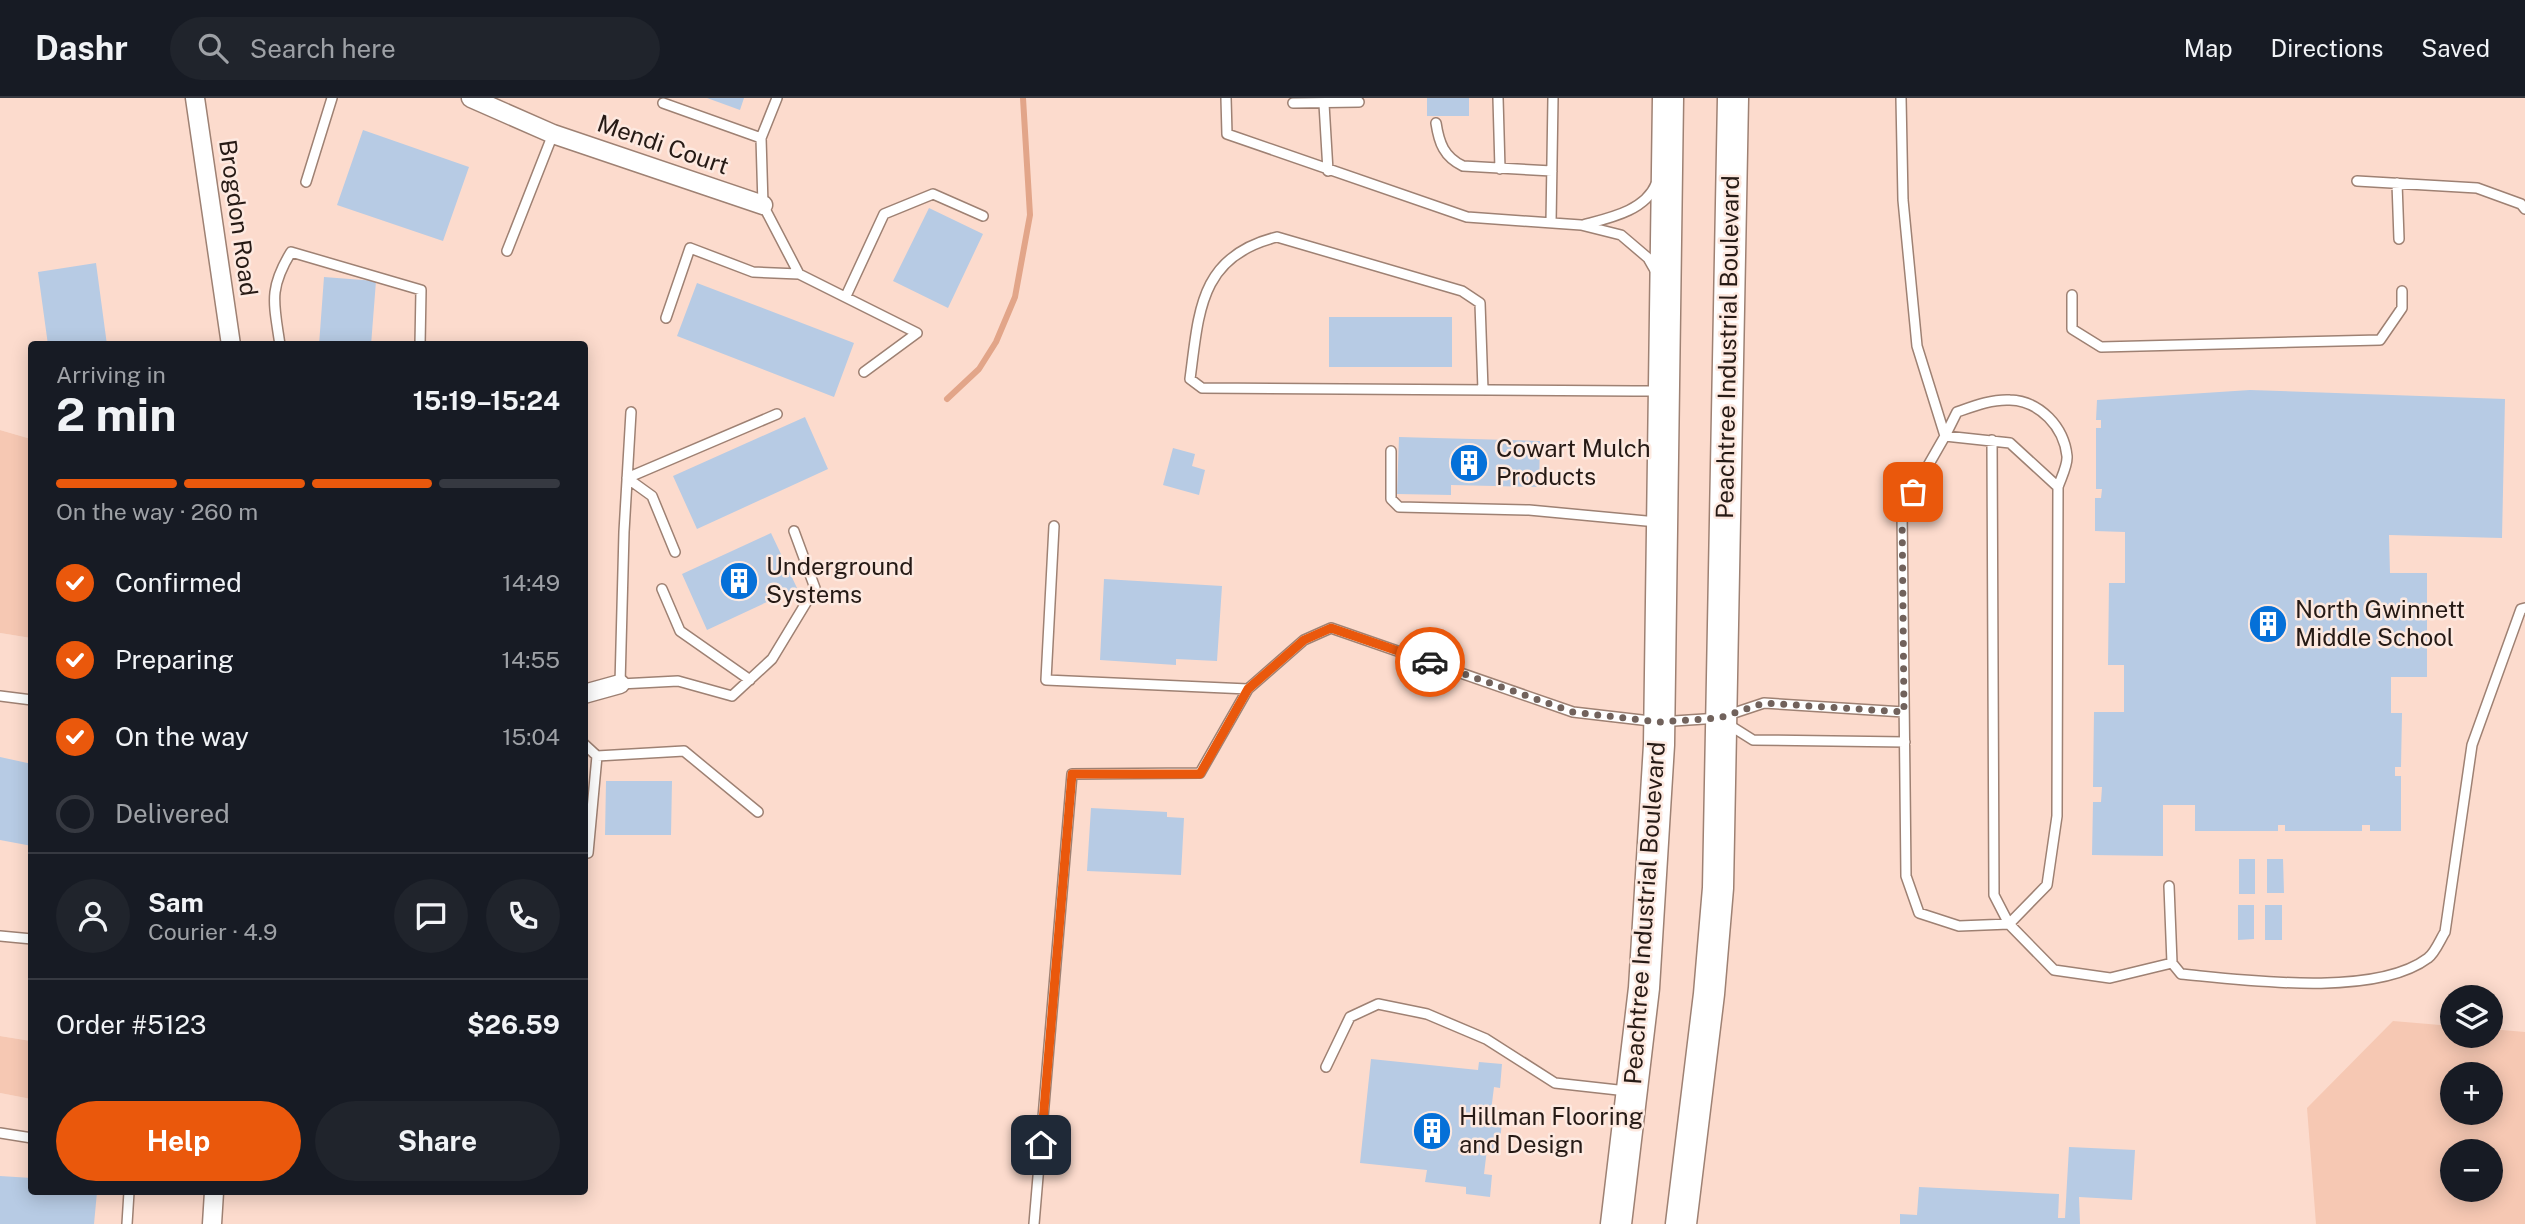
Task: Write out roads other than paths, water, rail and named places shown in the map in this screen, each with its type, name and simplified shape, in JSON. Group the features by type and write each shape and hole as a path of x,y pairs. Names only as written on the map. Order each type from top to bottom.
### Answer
{"highway":[{"name":"Peachtree Industrial Boulevard","path":"1616,1224 1653,884 1659,722 1668,98"},
{"name":"Peachtree Industrial Boulevard","path":"1681,1224 1709,994 1718,888 1719,718 1733,98"}],"street":[{"name":"Brogdon Road","path":"195,98 230,341"},
{"name":"Mendi Court","path":"483,100 553,134 763,205"},
{"path":"588,693 620,684"},
{"path":"212,1224 214,1195"}],"lane":[{"path":"306,182 332,98"},
{"path":"777,98 761,138 763,205 799,274"},
{"path":"1226,98 1227,134 1467,218 1581,225 1621,235 1648,258 1665,289"},
{"path":"1498,98 1500,169"},
{"path":"1552,223 1553,98"},
{"path":"1901,98 1903,200 1917,346 1945,436"},
{"path":"1293,103 1359,102"},
{"path":"663,103 761,138"},
{"path":"1324,104 1328,170"},
{"path":"1436,123 1438,136 1450,160 1463,166 1552,171"},
{"path":"507,251 553,134"},
{"path":"1581,225 1617,216 1651,197 1667,154"},
{"path":"2357,181 2477,188 2521,204 2525,209"},
{"path":"2397,183 2399,239"},
{"path":"846,296 884,214 933,194 983,216"},
{"path":"1483,390 1480,303 1462,291 1277,237 1256,242 1235,254 1212,280 1200,303 1190,379 1202,388 1483,390 1664,391"},
{"path":"666,318 690,248 753,272 799,274 917,333 864,372"},
{"path":"279,341 274,304 276,277 291,252 421,290 420,341"},
{"path":"2073,295 2072,330 2101,347 2380,340 2402,308 2402,291"},
{"path":"2011,400 2040,410 2059,428 2067,458 2058,487 2057,816 2047,884 2009,924 1959,926 1919,913 1906,876 1902,511 1957,412 1985,402 2011,400"},
{"path":"631,412 620,684 678,681 732,696 772,659 815,588 794,531"},
{"path":"627,478 777,414"},
{"path":"1945,436 2010,443 2058,487"},
{"path":"1992,440 1994,895 2009,924 2054,970 2110,978 2172,963"},
{"path":"1391,451 1391,499 1399,507 1530,510 1662,522"},
{"path":"627,478 652,496 675,552"},
{"path":"1054,526 1046,680 1248,689"},
{"path":"662,589 680,631 750,680"},
{"path":"2169,886 2172,963 2180,974 2253,981 2329,983 2393,976 2430,957 2445,932 2472,745 2521,609 2525,608"},
{"path":"1034,1224 1072,774 1200,774 1248,689 1304,640 1331,628 1573,712 1659,722 1719,718 1764,703 1904,712"},
{"path":"0,696 28,700"},
{"path":"1719,718 1753,740 1905,742"},
{"path":"588,748 597,756 684,751 758,812"},
{"path":"588,853 597,756"},
{"path":"0,936 28,939"},
{"path":"1326,1067 1350,1017 1378,1004 1427,1014 1486,1039 1555,1083 1632,1092"},
{"path":"0,1133 28,1138"},
{"path":"127,1224 129,1195"}],"waterway":[{"path":"947,399 979,369 996,342 1015,297 1030,215 1023,98"}],"place":[{"name":"Cowart Mulch Products","path":"1469,463"},
{"name":"Underground Systems","path":"739,581"},
{"name":"North Gwinnett Middle School","path":"2268,624"},
{"name":"Hillman Flooring and Design","path":"1432,1131"}]}
